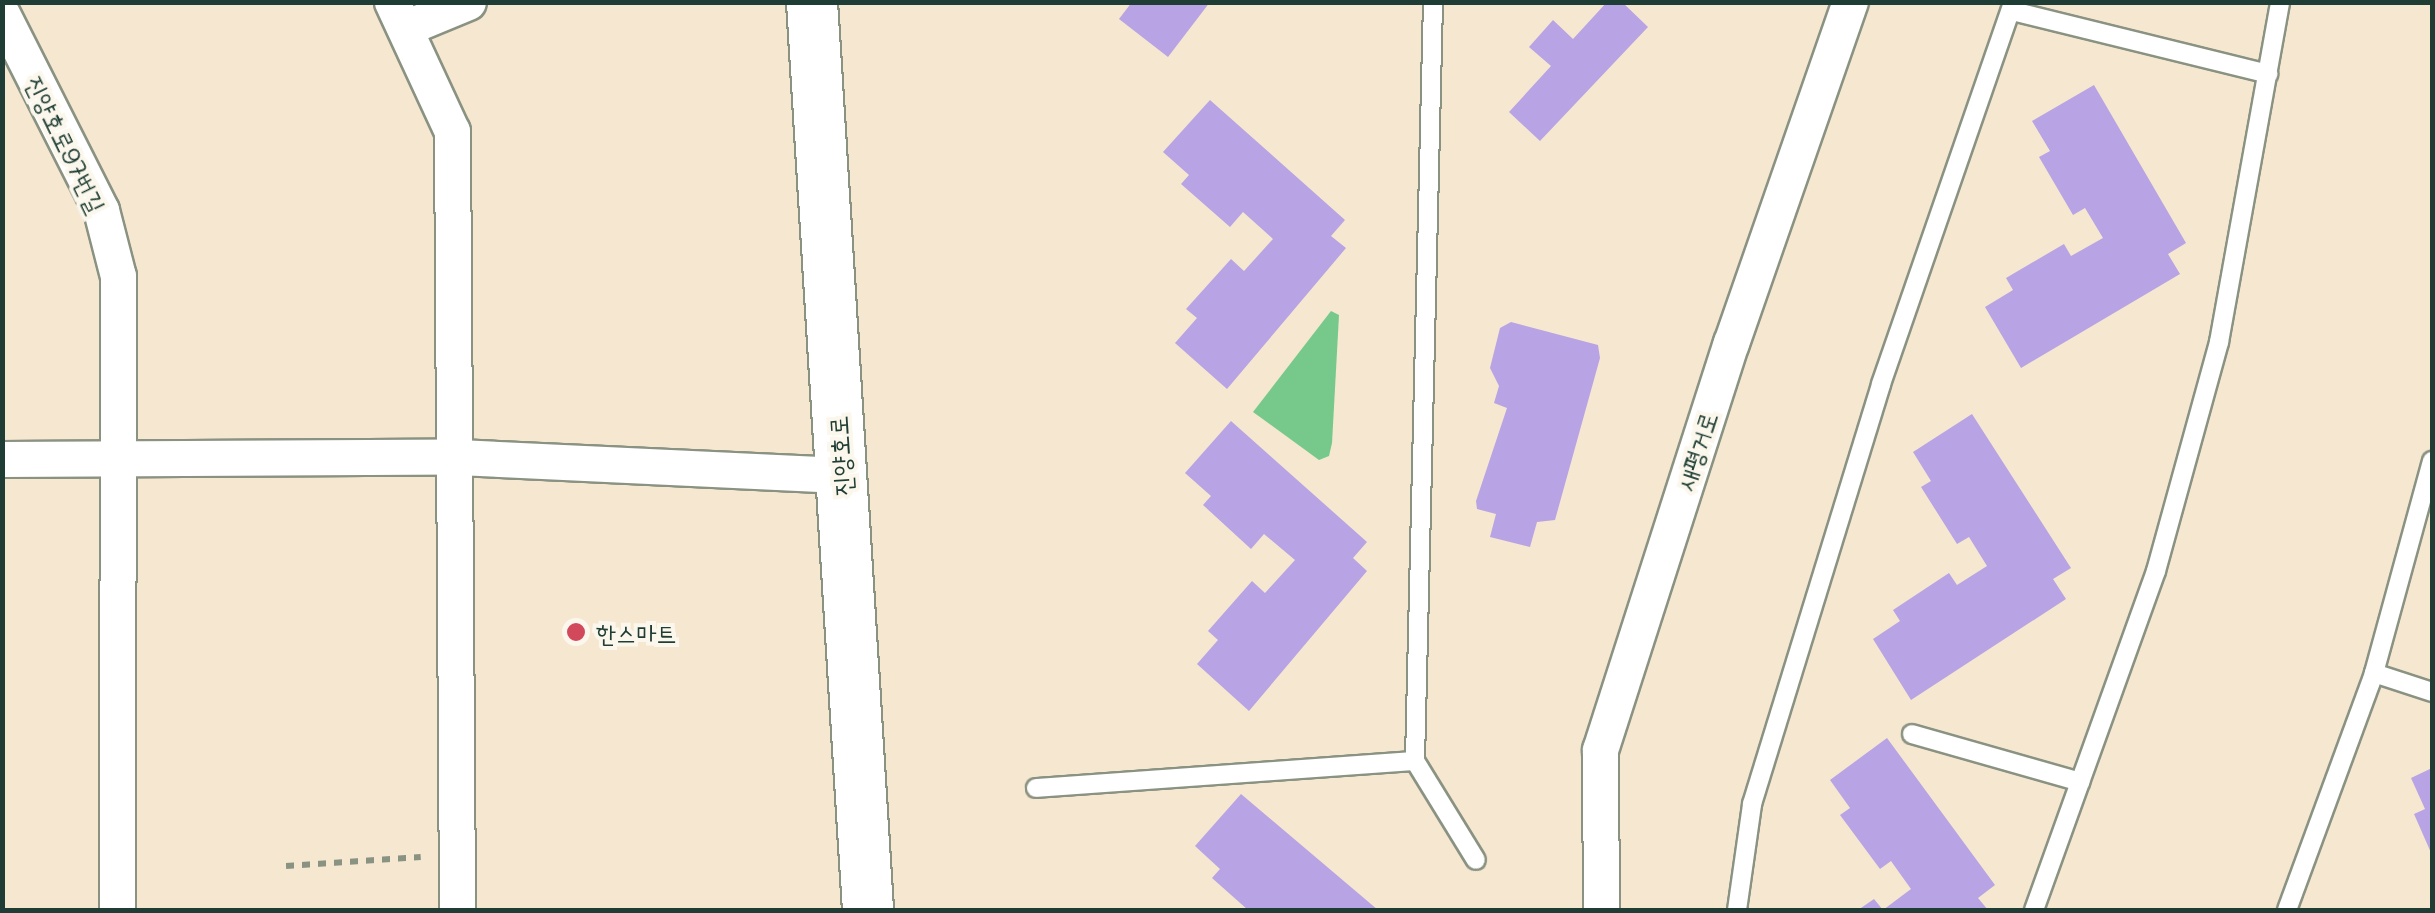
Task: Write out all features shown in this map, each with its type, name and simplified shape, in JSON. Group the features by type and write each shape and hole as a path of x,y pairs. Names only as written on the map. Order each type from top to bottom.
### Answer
{"street":[{"path":"457,910 458,456 452,130 398,15 468,2"},
{"name":"진양호로","path":"812,2 868,910"},
{"name":"새평거로","path":"1601,910 1600,750 1730,342 1850,2"},
{"name":"진양호로97번길","path":"2,14 105,226 118,276 123,458 116,910"},
{"path":"2,459 458,456 842,475"}],"lane":[{"path":"1433,2 1415,761 1476,860"},
{"path":"2034,910 2156,571 2219,342 2280,2"},
{"path":"1738,910 1763,767 1881,384 2013,7 2268,74"},
{"path":"2287,910 2374,673 2432,462"},
{"path":"2374,673 2432,692"},
{"path":"1912,734 2080,782"},
{"path":"1036,788 1415,761"}],"path":[{"path":"286,866 457,854"}],"green space":[{"path":"1331,311 1339,315 1332,443 1329,456 1319,460 1253,412"}],"building":[{"path":"1132,2 1210,2 1168,57 1119,19"},
{"path":"1607,2 1622,2 1648,27 1540,141 1509,112 1551,66 1529,47 1553,20 1573,39"},
{"path":"2094,85 2186,243 2168,254 2180,274 2021,368 1985,307 2013,290 2006,278 2064,244 2071,256 2103,238 2085,208 2073,215 2039,157 2050,151 2032,121"},
{"path":"1210,100 1345,220 1331,236 1346,248 1227,389 1175,343 1197,318 1186,309 1231,259 1244,271 1273,239 1243,212 1230,227 1181,184 1189,175 1163,152"},
{"path":"1511,322 1598,345 1600,358 1555,520 1537,522 1530,547 1490,537 1496,514 1477,509 1476,501 1507,408 1494,403 1499,386 1490,368 1500,328"},
{"path":"1972,414 2071,568 2053,579 2066,599 1911,700 1873,639 1900,621 1893,610 1949,573 1957,585 1987,566 1969,537 1957,544 1921,487 1931,481 1913,452"},
{"path":"1231,421 1367,542 1353,558 1367,571 1249,711 1197,664 1218,640 1208,631 1252,581 1265,593 1295,560 1264,534 1251,549 1203,505 1211,496 1185,473"},
{"path":"1887,738 1995,885 1978,898 1988,910 1883,910 1911,889 1891,861 1880,869 1840,815 1850,808 1830,780"},
{"path":"2432,768 2432,855 2414,814 2425,809 2411,778"},
{"path":"1241,794 1378,910 1248,910 1212,878 1220,869 1195,846"},
{"path":"1874,899 1883,910 1858,910"}],"place":[{"name":"한스마트","path":"576,632"}]}
